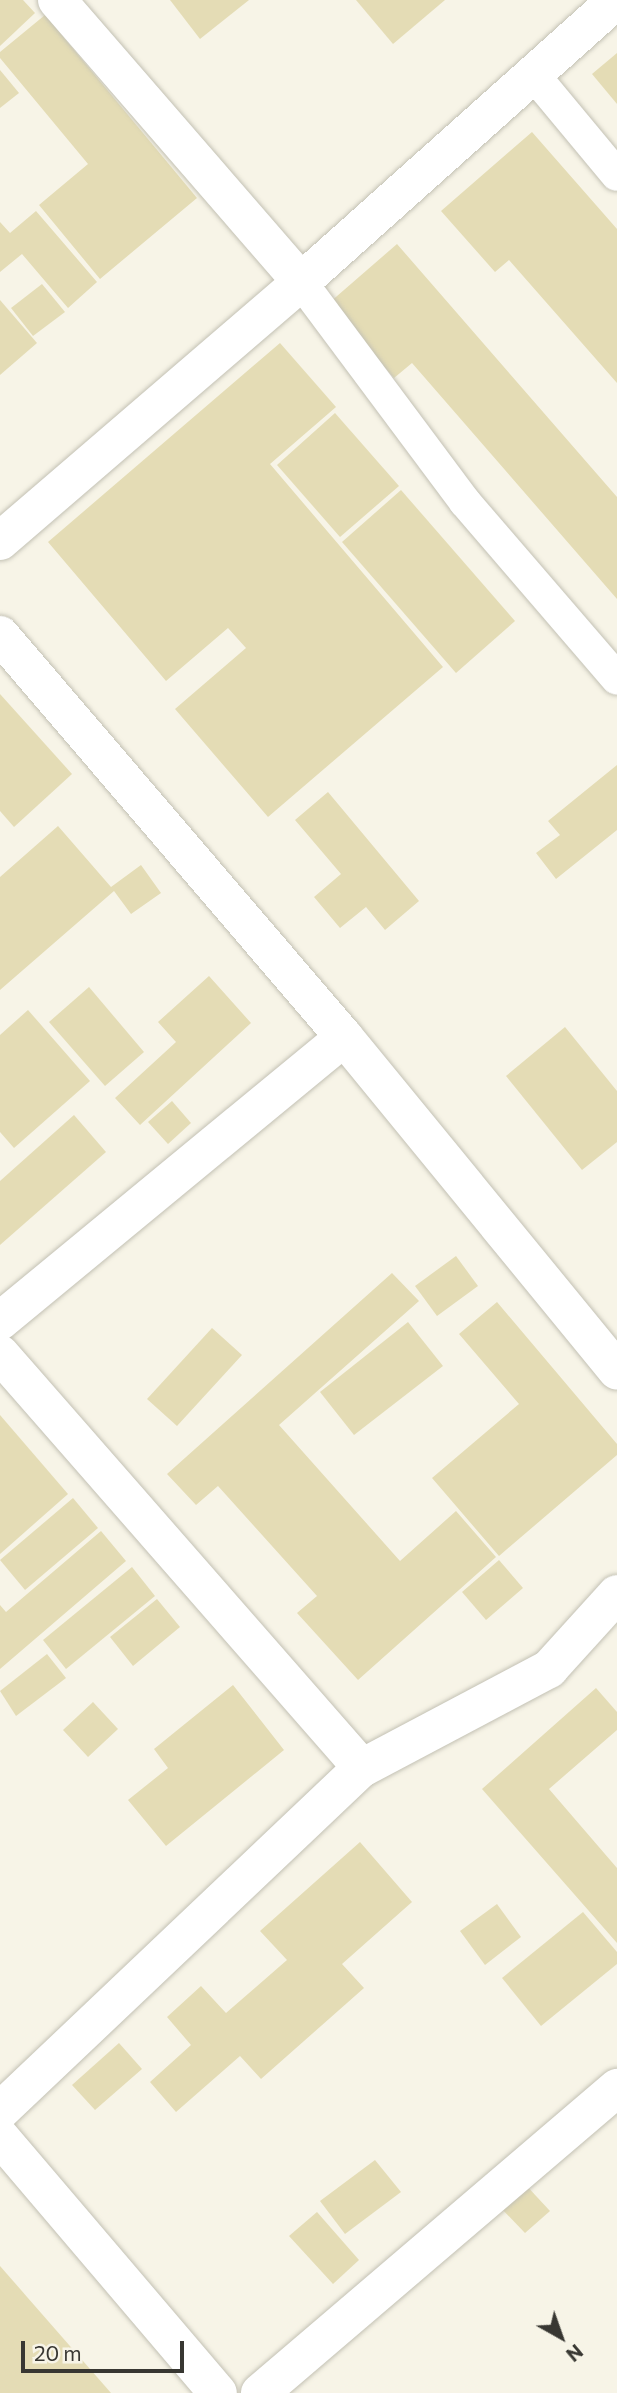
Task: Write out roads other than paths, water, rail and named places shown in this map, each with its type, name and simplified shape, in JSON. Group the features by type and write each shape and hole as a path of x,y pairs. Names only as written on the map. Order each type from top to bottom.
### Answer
{"street":[{"path":"57,0 301,282"},
{"path":"0,541 301,282 616,0"},
{"path":"0,635 344,1037 617,1371"},
{"path":"0,1321 344,1037"},
{"path":"0,1354 362,1768"},
{"path":"0,2111 362,1768 548,1669 617,1594"},
{"path":"260,2393 617,2088"},
{"path":"0,2137 218,2393"}],"lane":[{"path":"533,74 617,175"},
{"path":"301,282 464,502 617,679"}]}
